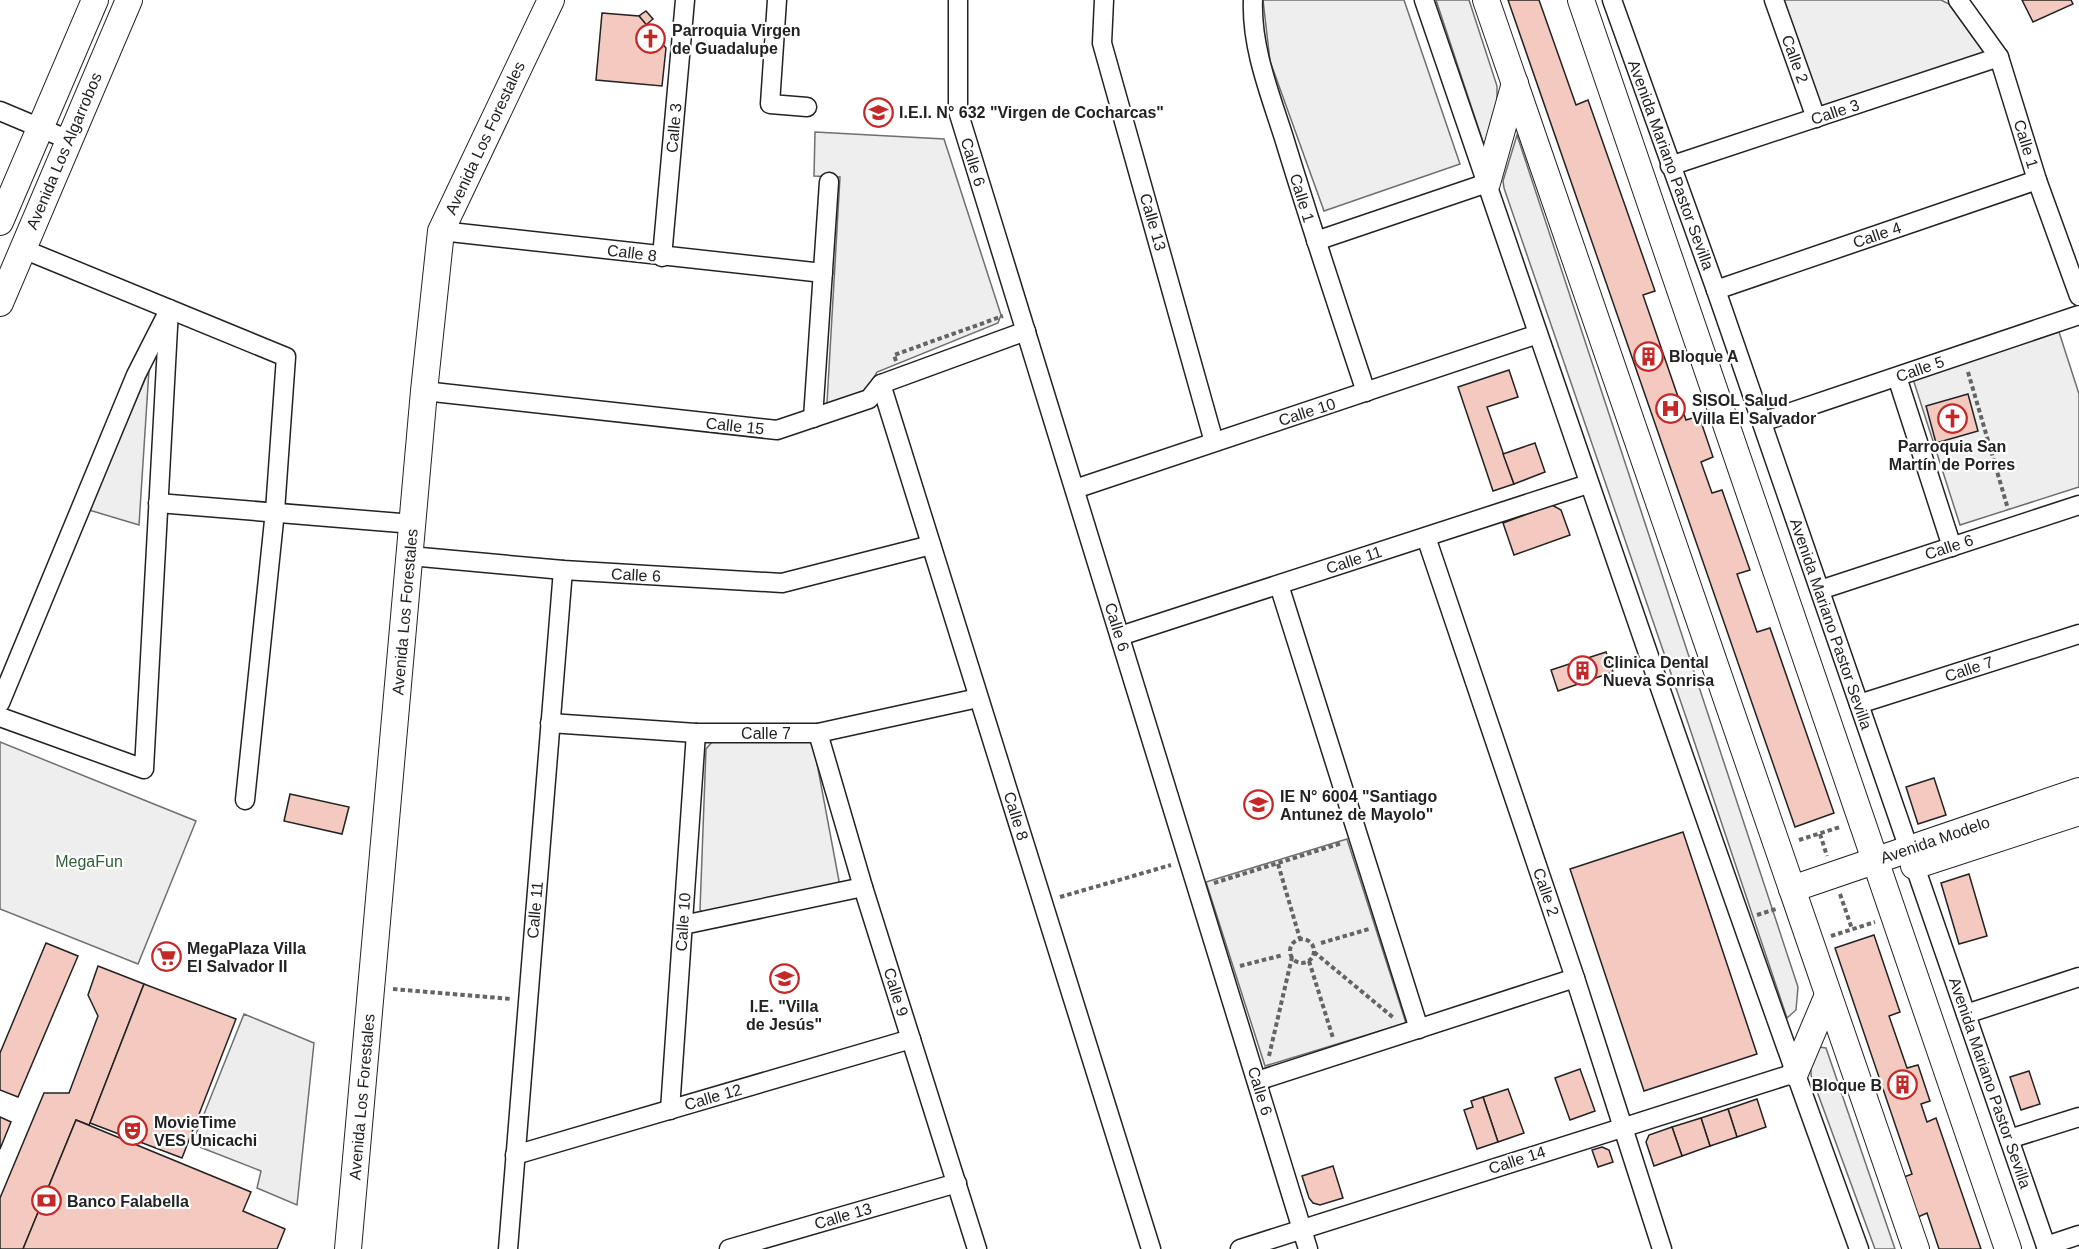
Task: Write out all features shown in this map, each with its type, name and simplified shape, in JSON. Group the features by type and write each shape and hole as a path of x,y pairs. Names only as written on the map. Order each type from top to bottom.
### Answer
{"main road":[{"name":"Avenida Los Algarrobos","path":"0,222 95,0"},
{"name":"Avenida Los Algarrobos","path":"0,303 129,0"},
{"name":"Avenida Los Forestales","path":"348,1249 424,391 441,231 551,0"},
{"path":"1486,0 1777,847 1790,900 1810,943 1916,1249"},
{"name":"Avenida Mariano Pastor Sevilla","path":"1581,0 2008,1249"},
{"path":"1487,183 1515,83"},
{"name":"Avenida Modelo","path":"1790,900 1912,857 2079,791"},
{"name":"Avenida Modelo","path":"1912,857 2079,812"},
{"path":"1795,1073 1828,995"}],"street":[{"name":"Calle 3","path":"662,257 685,0"},
{"path":"777,0 770,104 807,107"},
{"name":"Calle 6","path":"958,0 958,111 1308,1249"},
{"name":"Calle 13","path":"1104,0 1102,43 1214,442"},
{"name":"Calle 1","path":"1253,0 1256,41 1262,68 1366,392"},
{"path":"1424,0 1588,484 1859,1249"},
{"name":"Avenida Mariano Pastor Sevilla","path":"1612,0 1762,422 2046,1248"},
{"name":"Calle 2","path":"1774,0 1816,118"},
{"name":"Calle 1","path":"1958,0 1999,57 2037,180 2079,296"},
{"name":"Calle 3","path":"1670,166 1999,57"},
{"path":"0,111 69,140"},
{"name":"Calle 4","path":"1716,290 2037,180"},
{"path":"813,418 829,182"},
{"path":"1316,240 1487,183"},
{"name":"Calle 8","path":"441,231 823,273"},
{"path":"23,249 286,357 275,511 245,800"},
{"path":"0,717 144,769 169,309"},
{"path":"0,703 136,375 169,309"},
{"name":"Calle 5","path":"1762,422 2079,315"},
{"name":"Calle 15","path":"424,391 777,430 869,399 880,384 1026,331"},
{"name":"Calle 10","path":"1075,489 1538,334"},
{"path":"1897,376 1952,547"},
{"name":"Calle 8","path":"880,384 1151,1249"},
{"name":"Calle 11","path":"1120,636 1588,484"},
{"path":"158,503 413,524"},
{"name":"Calle 6","path":"1820,590 2079,505"},
{"name":"Calle 2","path":"1425,537 1575,978 1662,1249"},
{"name":"Calle 6","path":"410,555 563,570 782,583 931,545"},
{"name":"Calle 11","path":"508,1249 563,570"},
{"path":"1279,585 1419,1029"},
{"name":"Calle 7","path":"1859,704 2079,634"},
{"name":"Calle 7","path":"550,723 696,733 818,733 978,698"},
{"name":"Calle 10","path":"670,1110 696,733"},
{"name":"Calle 9","path":"818,733 863,887 977,1249"},
{"path":"683,925 863,887"},
{"path":"1257,1081 1575,978"},
{"path":"1966,1014 2079,978"},
{"name":"Calle 12","path":"515,1155 911,1039"},
{"name":"Calle 14","path":"1240,1249 1795,1073"},
{"path":"2009,1139 2079,1117"},
{"name":"Calle 13","path":"729,1249 957,1183"},
{"path":"2046,1248 2079,1235"}],"path":[{"path":"902,376 894,355 1005,316 1001,305"},
{"path":"1967,371 2013,527"},
{"path":"1777,847 1861,820"},
{"path":"1211,884 1342,843 1346,854"},
{"path":"1042,903 1189,860"},
{"path":"1278,864 1300,939"},
{"path":"1741,921 1790,900"},
{"path":"1810,943 1894,915"},
{"path":"1366,918 1373,939"},
{"path":"1321,942 1370,929"},
{"path":"1264,1052 1267,1063 1292,957 1290,948 1300,939 1305,939 1312,944 1314,952 1399,1022"},
{"path":"1314,952 1309,961 1335,1042"},
{"path":"1237,967 1283,955"},
{"path":"1292,957 1299,963 1309,961"},
{"path":"372,987 527,1001"},
{"path":"1396,1012 1399,1022"},
{"path":"1388,1026 1399,1022"}],"green space":[{"path":"1263,0 1404,0 1460,164 1324,211 1270,61"},
{"path":"1436,0 1469,0 1497,86 1497,102 1486,151"},
{"path":"1782,0 1941,0 1949,4 1985,53 1818,107"},
{"path":"815,132 944,139 1001,315 998,323 877,372 863,396 827,403 840,177 814,176"},
{"path":"1517,135 1798,987 1796,1010 1787,1018 1504,188 1503,181"},
{"path":"2059,332 2079,394 2079,487 1960,525 1913,379"},
{"path":"149,370 139,525 89,510"},
{"name":"MegaFun","path":"0,742 196,821 138,964 0,909"},
{"path":"712,742 813,742 839,881 836,887 705,914 700,910 706,749"},
{"path":"1347,839 1406,1023 1265,1066 1206,882"},
{"path":"1819,1047 1826,1048 1895,1249 1875,1249 1811,1075 1811,1062"}],"shaded area":[{"path":"244,1014 314,1043 297,1205 257,1188 261,1171 192,1144"}],"building":[{"name":"SISOL Salud Villa El Salvador","path":"1508,0 1539,0 1576,105 1588,100 1655,291 1643,295 1686,420 1699,416 1713,457 1701,462 1712,493 1722,490 1750,570 1737,574 1757,632 1770,628 1834,813 1795,827"},
{"path":"2022,0 2071,0 2073,4 2033,22"},
{"path":"646,11 653,19 646,25 639,16"},
{"path":"602,13 639,16 666,48 662,86 596,80"},
{"path":"1509,370 1518,397 1487,407 1514,484 1493,491 1458,387"},
{"name":"Parroquia San Martín de Porres","path":"1968,394 1978,431 1936,443 1926,406"},
{"path":"1535,443 1545,472 1514,484 1503,454"},
{"path":"1552,505 1561,510 1570,535 1514,555 1503,523"},
{"name":"Clinica Dental Nueva Sonrisa","path":"1606,652 1613,672 1558,691 1551,670"},
{"path":"1934,778 1946,815 1918,824 1906,787"},
{"path":"290,794 349,807 342,834 284,821"},
{"path":"1683,832 1757,1054 1644,1091 1570,869"},
{"path":"1969,874 1987,936 1959,944 1941,883"},
{"name":"Bloque B","path":"1874,935 1900,1012 1889,1016 1907,1068 1918,1065 1930,1101 1921,1104 1927,1122 1936,1118 1981,1249 1939,1249 1927,1213 1918,1217 1904,1177 1912,1174 1835,948"},
{"path":"46,943 78,956 18,1097 0,1090 0,1053"},
{"path":"98,966 144,984 90,1123 89,1125 76,1120 23,1249 0,1249 0,1198 44,1093 69,1093 98,1016 88,995"},
{"path":"144,984 236,1019 182,1158 90,1123"},
{"path":"1580,1069 1595,1111 1570,1120 1555,1078"},
{"path":"2029,1071 2040,1104 2021,1110 2010,1077"},
{"path":"1508,1089 1524,1133 1498,1142 1483,1097"},
{"path":"1483,1097 1498,1142 1477,1149 1464,1110 1473,1107 1471,1101"},
{"path":"1757,1099 1766,1127 1737,1137 1728,1109"},
{"path":"1728,1109 1737,1137 1710,1146 1701,1118"},
{"path":"0,1117 11,1122 0,1149"},
{"path":"1701,1118 1710,1146 1682,1156 1672,1127"},
{"path":"76,1120 251,1192 243,1211 285,1229 277,1249 23,1249"},
{"path":"1672,1127 1682,1156 1654,1166 1646,1142 1649,1135"},
{"path":"1602,1147 1609,1150 1613,1162 1598,1167 1592,1150"},
{"path":"1333,1166 1343,1198 1320,1205 1313,1203 1309,1198 1302,1176"}],"place":[{"name":"Parroquia Virgen de Guadalupe","path":"651,39"},
{"name":"I.E.I. N° 632 \"Virgen de Cocharcas\"","path":"878,112"},
{"name":"Bloque A","path":"1648,356"},
{"name":"SISOL Salud Villa El Salvador","path":"1671,409"},
{"name":"Parroquia San Martín de Porres","path":"1952,418"},
{"name":"Clinica Dental Nueva Sonrisa","path":"1582,671"},
{"name":"IE N° 6004 \"Santiago Antunez de Mayolo\"","path":"1259,805"},
{"name":"MegaPlaza Villa El Salvador II","path":"166,957"},
{"name":"I.E. \"Villa de Jesús\"","path":"784,978"},
{"name":"Bloque B","path":"1903,1085"},
{"name":"MovieTime VES Unicachi","path":"133,1131"},
{"name":"Banco Falabella","path":"46,1201"}]}
